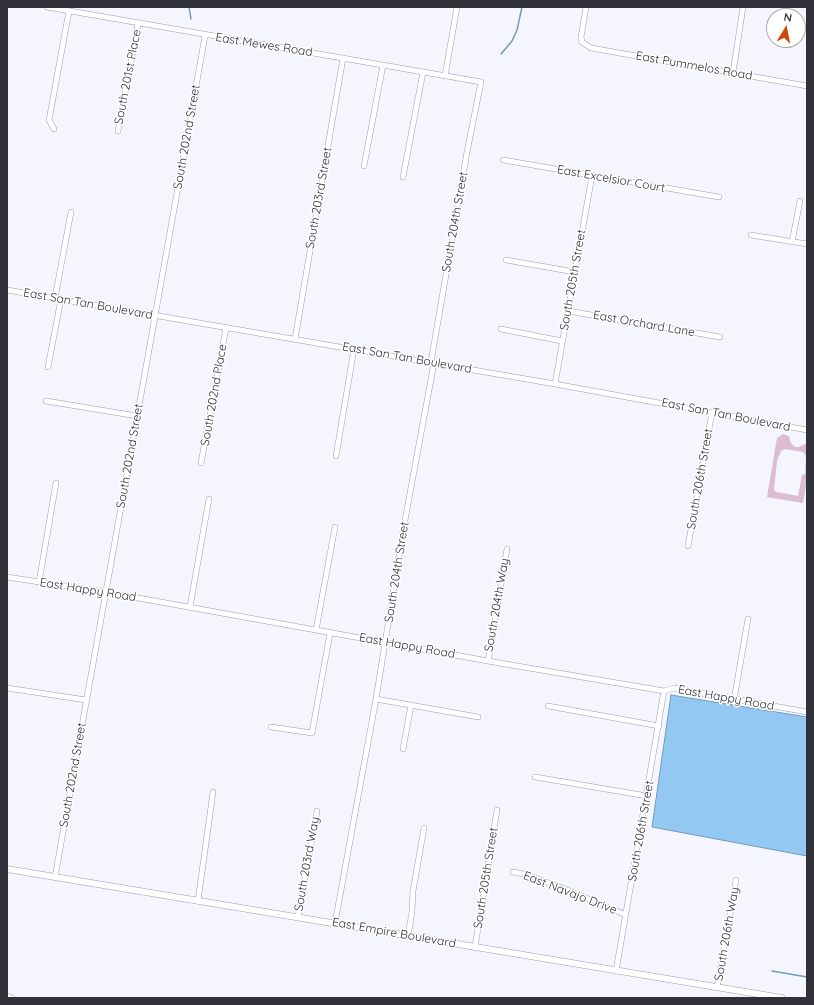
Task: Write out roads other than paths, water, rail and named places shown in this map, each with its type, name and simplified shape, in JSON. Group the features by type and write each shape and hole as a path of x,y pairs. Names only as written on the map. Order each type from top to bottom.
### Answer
{"main road":[{"name":"East Empire Boulevard","path":"7,869 782,998"}],"street":[{"name":"East Mewes Road","path":"47,7 205,36 481,82"},
{"path":"445,76 457,7"},
{"name":"East Pummelos Road","path":"586,7 581,37 582,42 591,48 807,86"},
{"path":"733,72 743,7"},
{"path":"54,129 49,120 69,11"},
{"name":"South 201st Place","path":"118,131 138,24"},
{"name":"South 202nd Street","path":"55,877 205,36"},
{"name":"South 203rd Street","path":"295,339 343,58"},
{"path":"364,166 383,65"},
{"path":"403,177 423,72"},
{"name":"South 204th Street","path":"334,923 386,642 403,531 462,183 481,82"},
{"name":"East Excelsior Court","path":"503,160 719,197"},
{"name":"South 205th Street","path":"555,384 592,176"},
{"path":"792,242 800,201"},
{"path":"48,367 71,212"},
{"path":"751,235 807,244"},
{"path":"506,260 575,272"},
{"name":"East San Tan Boulevard","path":"7,290 555,384 807,430"},
{"name":"East Orchard Lane","path":"568,311 720,337"},
{"name":"South 202nd Place","path":"201,463 226,328"},
{"path":"501,329 562,341"},
{"path":"336,456 354,349"},
{"path":"46,401 137,416"},
{"name":"South 206th Street","path":"688,546 712,412"},
{"path":"39,582 56,483"},
{"path":"190,608 209,499"},
{"path":"316,630 335,527"},
{"name":"South 204th Way","path":"488,661 507,549"},
{"name":"East Happy Road","path":"7,577 105,592 664,691 674,688 807,712"},
{"path":"734,700 748,619"},
{"path":"271,727 312,733 330,633"},
{"path":"7,688 86,700"},
{"name":"South 206th Street","path":"616,971 664,691"},
{"path":"376,699 478,717"},
{"path":"403,749 411,705"},
{"path":"548,706 659,726"},
{"path":"535,777 647,796"},
{"path":"198,901 213,792"},
{"name":"South 205th Street","path":"475,947 497,810"},
{"name":"South 203rd Way","path":"298,917 317,811"},
{"path":"408,936 412,912 413,892 424,828"},
{"name":"East Navajo Drive","path":"513,872 524,874 560,887 626,915"},
{"name":"South 206th Way","path":"717,988 736,880"},
{"path":"7,996 12,998"}],"water":[{"path":"671,695 807,717 807,856 652,827"}],"waterway":[{"path":"189,7 191,19"},
{"path":"501,54 512,41 517,30 522,7"},
{"path":"772,971 807,977"}]}
